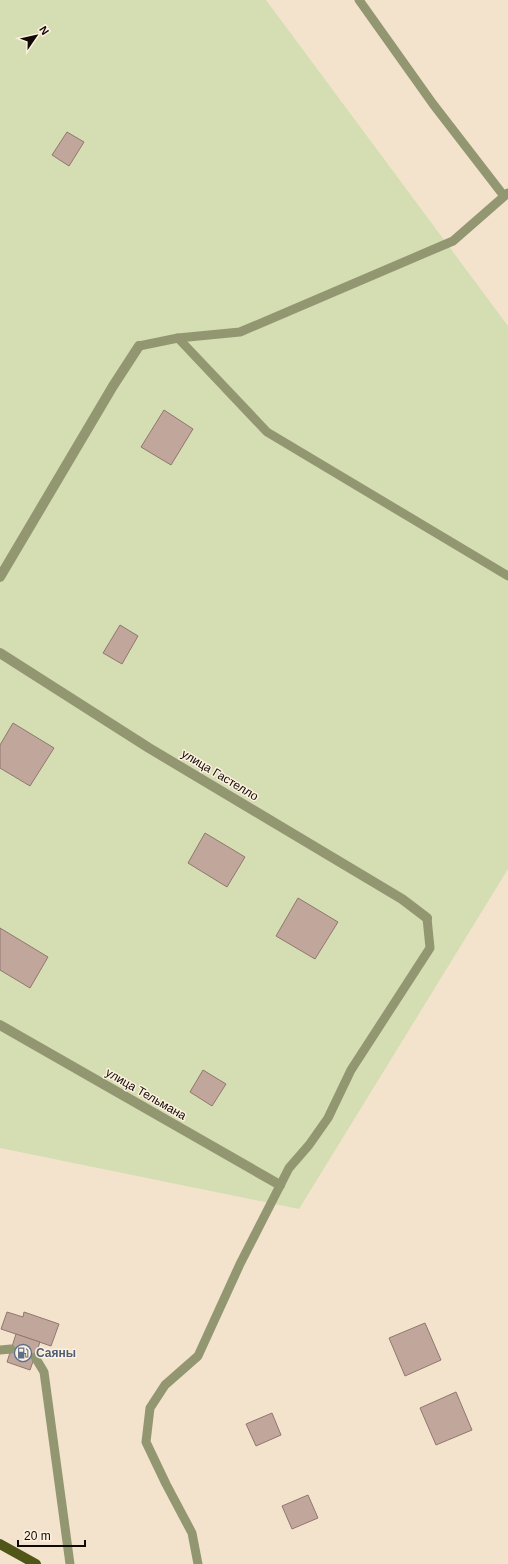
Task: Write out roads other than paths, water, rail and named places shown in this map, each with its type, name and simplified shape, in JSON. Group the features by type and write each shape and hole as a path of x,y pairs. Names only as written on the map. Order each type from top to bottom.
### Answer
{"main road":[{"path":"0,1544 36,1564"}],"street":[{"path":"0,577 113,386 139,346"},
{"name":"улица Гастелло","path":"0,654 149,748 402,899 428,918"},
{"name":"улица Тельмана","path":"0,1025 280,1185"}],"lane":[{"path":"139,346 178,338 240,332 453,241 506,194 433,104 359,0"},
{"path":"178,338 267,432 508,576"},
{"path":"198,1564 192,1533 146,1442 150,1408 165,1384 198,1356 240,1264 289,1168 309,1145 328,1118 351,1070 430,948 428,918"},
{"path":"0,1350 11,1349"},
{"path":"35,1357 44,1372 70,1564"}],"place":[{"name":"Саяны","path":"23,1353"}]}
